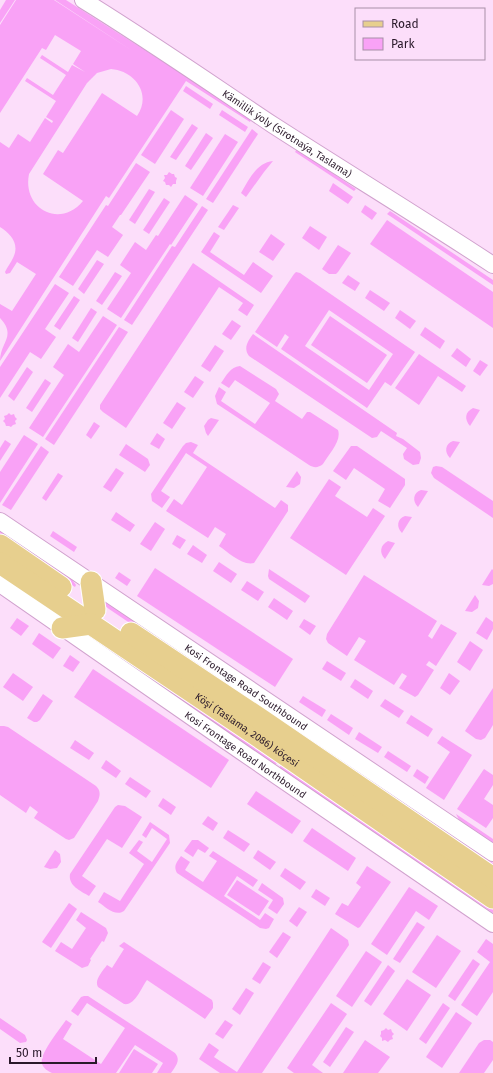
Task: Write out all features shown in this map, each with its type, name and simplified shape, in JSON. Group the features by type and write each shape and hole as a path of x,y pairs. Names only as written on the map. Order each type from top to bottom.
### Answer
{"main road":[{"name":"Köşi (Taslama, 2086) köçesi","path":"0,545 93,617 493,898"},
{"name":"Köşi (Taslama, 2086) köçesi","path":"0,563 93,617 262,720 493,878"},
{"path":"62,628 93,617 91,582"}],"street":[{"name":"Kämillik ýoly (Sirotnaýa, Taslama)","path":"83,0 493,265"},
{"name":"Kosi Frontage Road Southbound","path":"0,521 493,853"},
{"name":"Kosi Frontage Road Northbound","path":"0,584 493,924"}],"green space":[{"path":"6,0 15,0 0,23 0,10"},
{"path":"16,0 54,0 134,52 55,0 66,0 252,118 250,122 186,81 109,198 106,196 0,361 7,330 5,324 0,318 0,304 12,311 36,274 17,262 10,273 6,274 5,272 15,253 15,244 11,236 0,227 0,142 9,148 18,134 30,142 45,118 52,123 53,121 46,117 56,101 25,81 27,78 53,95 66,75 40,58 42,55 68,72 72,65 85,72 73,64 81,51 55,35 46,50 42,48 0,113 0,25","holes":["111,69 120,71 134,79 142,92 143,100 137,116 102,93 63,153 58,150 43,174 83,201 74,209 64,214 54,214 45,211 37,205 31,197 28,186 29,174 87,83 97,73"]},
{"path":"186,86 213,104 210,109 183,91"},
{"path":"171,110 184,119 155,164 141,155"},
{"path":"222,110 248,127 245,132 219,115"},
{"path":"192,124 198,128 176,160 170,157"},
{"path":"252,129 258,134 213,203 206,199"},
{"path":"206,133 213,138 191,170 185,166"},
{"path":"225,134 238,142 203,196 190,188"},
{"path":"297,149 356,189 354,191 295,152"},
{"path":"273,161 246,197 241,193 250,178 262,165"},
{"path":"136,163 150,172 112,227 123,235 108,257 97,250 73,286 59,277 106,205 108,206"},
{"path":"169,172 174,174 177,178 176,184 173,184 171,187 166,185 163,181 165,178 164,175 167,175"},
{"path":"333,183 353,197 348,204 329,191"},
{"path":"149,189 155,192 135,224 129,220"},
{"path":"185,195 198,204 121,318 107,309 131,273 120,265 135,242 146,250 156,235 158,236"},
{"path":"164,198 170,202 149,234 143,230"},
{"path":"233,205 239,208 224,230 218,227"},
{"path":"365,205 377,213 372,220 361,212"},
{"path":"202,206 208,210 132,325 124,320 172,246 175,247"},
{"path":"390,211 493,280 493,285 387,214"},
{"path":"387,220 493,292 493,328 370,244"},
{"path":"310,226 327,237 319,250 302,238"},
{"path":"214,232 220,236 210,252 244,275 253,262 273,276 261,293 201,252"},
{"path":"271,234 285,244 273,261 259,252"},
{"path":"338,245 351,253 336,274 329,274 322,269"},
{"path":"97,260 104,264 84,294 78,289"},
{"path":"193,263 254,305 247,316 238,310 243,303 219,287 126,428 103,412 100,409 100,405"},
{"path":"115,272 122,276 102,305 96,301"},
{"path":"296,272 300,273 415,352 391,386 385,382 367,408 281,349 289,337 285,334 277,347 255,332","holes":["329,310 393,354 369,390 305,346"]},
{"path":"348,275 360,283 355,291 342,283"},
{"path":"55,284 69,293 45,329 56,337 41,359 30,352 0,398 0,367"},
{"path":"370,290 390,303 384,311 365,298"},
{"path":"74,296 80,300 60,330 54,326"},
{"path":"91,308 97,312 78,342 72,338"},
{"path":"400,310 416,321 410,329 395,318"},
{"path":"103,316 117,325 43,437 29,428 64,375 53,367 68,344 79,352"},
{"path":"330,316 387,355 367,383 311,345"},
{"path":"232,320 241,326 231,340 222,334"},
{"path":"119,327 128,332 54,445 45,439"},
{"path":"425,327 445,341 440,349 420,335"},
{"path":"253,334 397,433 396,436 403,439 420,452 421,458 419,464 413,465 404,459 403,454 407,448 381,431 377,437 372,438 249,356 246,347"},
{"path":"215,345 224,351 210,372 201,366"},
{"path":"457,348 471,359 466,367 451,356"},
{"path":"419,354 466,386 462,392 438,376 419,405 395,388"},
{"path":"480,360 488,365 480,376 473,371"},
{"path":"240,366 276,389 279,394 275,401 302,419 307,412 310,412 338,430 338,439 334,448 323,464 316,467 309,465 217,404 215,396 219,387 226,392 221,401 255,424 270,403 235,380 229,388 221,383 231,370"},
{"path":"27,367 33,372 14,401 8,396"},
{"path":"195,376 204,382 193,398 184,392"},
{"path":"45,379 51,383 32,412 26,408"},
{"path":"177,402 186,408 172,429 163,423"},
{"path":"473,408 480,410 470,426 466,416"},
{"path":"9,413 11,415 14,414 17,419 15,421 16,424 11,427 6,426 3,421 5,419 4,416"},
{"path":"211,418 219,420 208,436 204,426"},
{"path":"94,422 100,426 91,439 86,435"},
{"path":"157,433 165,439 159,449 150,444"},
{"path":"24,435 38,444 0,503 0,472"},
{"path":"5,440 11,444 0,461 0,448"},
{"path":"191,442 198,445 193,453 275,508 281,500 288,505 288,511 254,563 240,561 219,546 226,534 215,527 208,538 166,511 174,499 182,505 207,467 186,453 161,491 170,497 162,508 152,501 151,494 183,446 186,443"},
{"path":"450,442 460,442 450,458 446,448"},
{"path":"126,444 148,459 150,465 145,472 119,455"},
{"path":"41,446 49,452 11,510 2,505"},
{"path":"351,446 357,446 405,479 405,485 390,508 378,501 385,489 354,468 346,480 333,471"},
{"path":"433,467 442,467 493,501 493,518 434,478 431,473"},
{"path":"116,468 124,473 111,492 103,487"},
{"path":"297,471 301,477 300,484 294,488 286,487"},
{"path":"58,473 63,476 46,501 42,498"},
{"path":"329,479 341,487 335,496 367,517 373,508 385,516 346,575 290,538"},
{"path":"418,491 428,491 418,507 414,497"},
{"path":"116,512 135,525 130,532 111,520"},
{"path":"402,517 412,517 402,533 398,523"},
{"path":"155,522 165,529 151,551 140,544"},
{"path":"0,530 71,578 76,585 75,587 0,536"},
{"path":"53,531 77,547 74,552 50,536"},
{"path":"177,535 186,540 180,549 172,544"},
{"path":"388,541 395,543 385,559 381,549"},
{"path":"193,545 207,555 202,563 187,554"},
{"path":"219,562 237,574 231,583 213,571"},
{"path":"155,568 293,659 275,687 137,596"},
{"path":"269,569 310,596 305,603 269,579"},
{"path":"492,569 493,584 489,586 482,585"},
{"path":"119,572 131,580 127,586 115,578"},
{"path":"364,575 437,621 428,636 432,639 441,624 457,633 436,666 429,661 426,665 434,670 418,695 415,697 399,688 407,676 402,673 394,685 354,660 366,641 359,637 347,656 328,643 326,639 327,634"},
{"path":"247,581 264,592 258,601 241,590"},
{"path":"475,595 479,601 478,608 472,612 465,611"},
{"path":"101,598 298,731 296,735 109,609 104,605"},
{"path":"274,598 293,611 287,620 268,607"},
{"path":"486,617 493,622 493,629 487,640 476,633"},
{"path":"17,618 29,626 21,636 10,628"},
{"path":"304,619 316,626 310,635 299,627"},
{"path":"39,633 61,648 53,659 32,644"},
{"path":"85,635 88,635 278,761 275,766"},
{"path":"470,641 483,650 470,671 457,662"},
{"path":"70,655 80,662 73,672 63,666"},
{"path":"327,661 346,673 341,681 322,669"},
{"path":"93,669 229,760 211,788 74,697"},
{"path":"13,673 33,687 23,701 3,687"},
{"path":"449,673 460,681 450,695 440,688"},
{"path":"355,679 373,691 368,699 350,687"},
{"path":"493,688 493,725 485,738 481,740 476,739 465,731"},
{"path":"43,694 53,701 40,720 34,722 27,718"},
{"path":"303,696 326,710 322,717 299,702"},
{"path":"385,699 404,711 399,718 380,706"},
{"path":"331,714 353,728 349,735 327,720"},
{"path":"411,715 433,729 428,737 406,723"},
{"path":"0,726 8,727 98,788 100,793 98,801 74,838 69,840 66,839 34,818 38,812 30,806 26,813 0,795"},
{"path":"359,732 382,747 378,753 355,739"},
{"path":"302,734 493,863 493,869 300,738"},
{"path":"442,736 472,755 444,800 426,788 450,752 437,743"},
{"path":"75,740 94,753 89,760 70,748"},
{"path":"388,751 411,766 407,772 384,757"},
{"path":"106,760 121,771 116,778 101,768"},
{"path":"282,764 493,907 493,913 279,768"},
{"path":"417,769 429,777 425,784 413,776"},
{"path":"484,769 493,775 493,785 484,799 493,805 493,818 486,828 457,809"},
{"path":"130,777 151,791 146,798 125,784"},
{"path":"256,791 301,821 292,834 247,804"},
{"path":"163,798 176,807 171,815 158,806"},
{"path":"118,805 125,806 142,817 122,848 107,839 82,876 96,886 89,896 73,885 70,874 115,807"},
{"path":"456,814 493,839 493,844 460,822"},
{"path":"208,816 218,823 213,831 202,824"},
{"path":"150,822 169,835 170,843 124,911 117,913 107,909 98,902 104,892 120,901 144,864 129,853 139,840 143,842 137,851 152,862 167,839 152,828 146,838 142,835"},
{"path":"312,828 356,858 348,871 303,841"},
{"path":"228,830 250,844 244,852 223,838"},
{"path":"192,840 198,840 209,848 205,853 198,849 193,857 184,851"},
{"path":"55,850 60,854 61,862 57,868 50,869 44,867"},
{"path":"258,850 276,862 270,870 253,858"},
{"path":"213,851 258,880 253,887 237,876 224,896 260,920 265,913 274,919 269,928 260,928 177,873 175,866 181,856 190,862 185,870 203,882 217,861 209,856"},
{"path":"367,866 391,882 358,928 335,914 342,903 348,906 361,887 356,883"},
{"path":"285,868 306,882 300,890 280,876"},
{"path":"237,880 269,901 259,916 227,895"},
{"path":"262,883 283,898 284,904 277,914 268,908 273,900 258,890"},
{"path":"409,887 438,906 429,920 416,911 387,955 371,944"},
{"path":"316,889 330,898 325,906 311,897"},
{"path":"69,903 77,909 51,948 42,942"},
{"path":"299,907 307,912 297,927 289,921"},
{"path":"81,912 106,928 108,933 104,942 102,941 90,959 91,960 88,966 82,968 55,951 61,942 72,949 86,928 76,920"},
{"path":"417,922 425,927 400,963 393,959"},
{"path":"331,928 348,940 349,945 262,1073 220,1073 199,1059 209,1043 219,1050 214,1057 237,1072"},
{"path":"283,932 291,937 277,958 269,952"},
{"path":"437,935 461,951 436,988 412,972"},
{"path":"486,939 493,944 493,992 477,1016 461,1005 490,962 477,952"},
{"path":"124,942 212,1000 213,1008 205,1019 147,980 135,999 128,1004 124,1004 98,987 97,982 99,976 107,965 112,968 124,949 119,946"},
{"path":"366,951 382,962 352,1007 336,996"},
{"path":"473,959 480,964 455,1001 448,996"},
{"path":"263,962 271,967 260,984 252,979"},
{"path":"388,965 395,971 371,1006 364,1001"},
{"path":"407,979 431,995 407,1031 383,1014"},
{"path":"246,988 254,993 240,1015 232,1009"},
{"path":"88,996 175,1053 178,1061 171,1073 157,1073 163,1063 135,1045 116,1073 52,1073 45,1069 42,1064 44,1054 66,1020 72,1024 63,1039 101,1064 125,1028 87,1003 78,1016 71,1011 81,997"},
{"path":"331,1003 347,1014 312,1065 323,1073 294,1073 287,1068"},
{"path":"443,1003 450,1008 426,1044 419,1039"},
{"path":"456,1012 472,1023 442,1068 426,1057"},
{"path":"0,1018 25,1035 27,1040 26,1042 20,1043 0,1029"},
{"path":"225,1020 233,1025 223,1039 215,1034"},
{"path":"346,1027 354,1032 330,1067 323,1062"},
{"path":"386,1028 388,1030 391,1029 394,1034 392,1036 393,1039 388,1042 385,1040 382,1041 380,1036 381,1031"},
{"path":"365,1040 390,1057 378,1073 343,1073"},
{"path":"484,1040 490,1040 493,1042 493,1060 484,1073 459,1073 479,1043"},
{"path":"134,1049 158,1064 152,1073 119,1073"}]}
